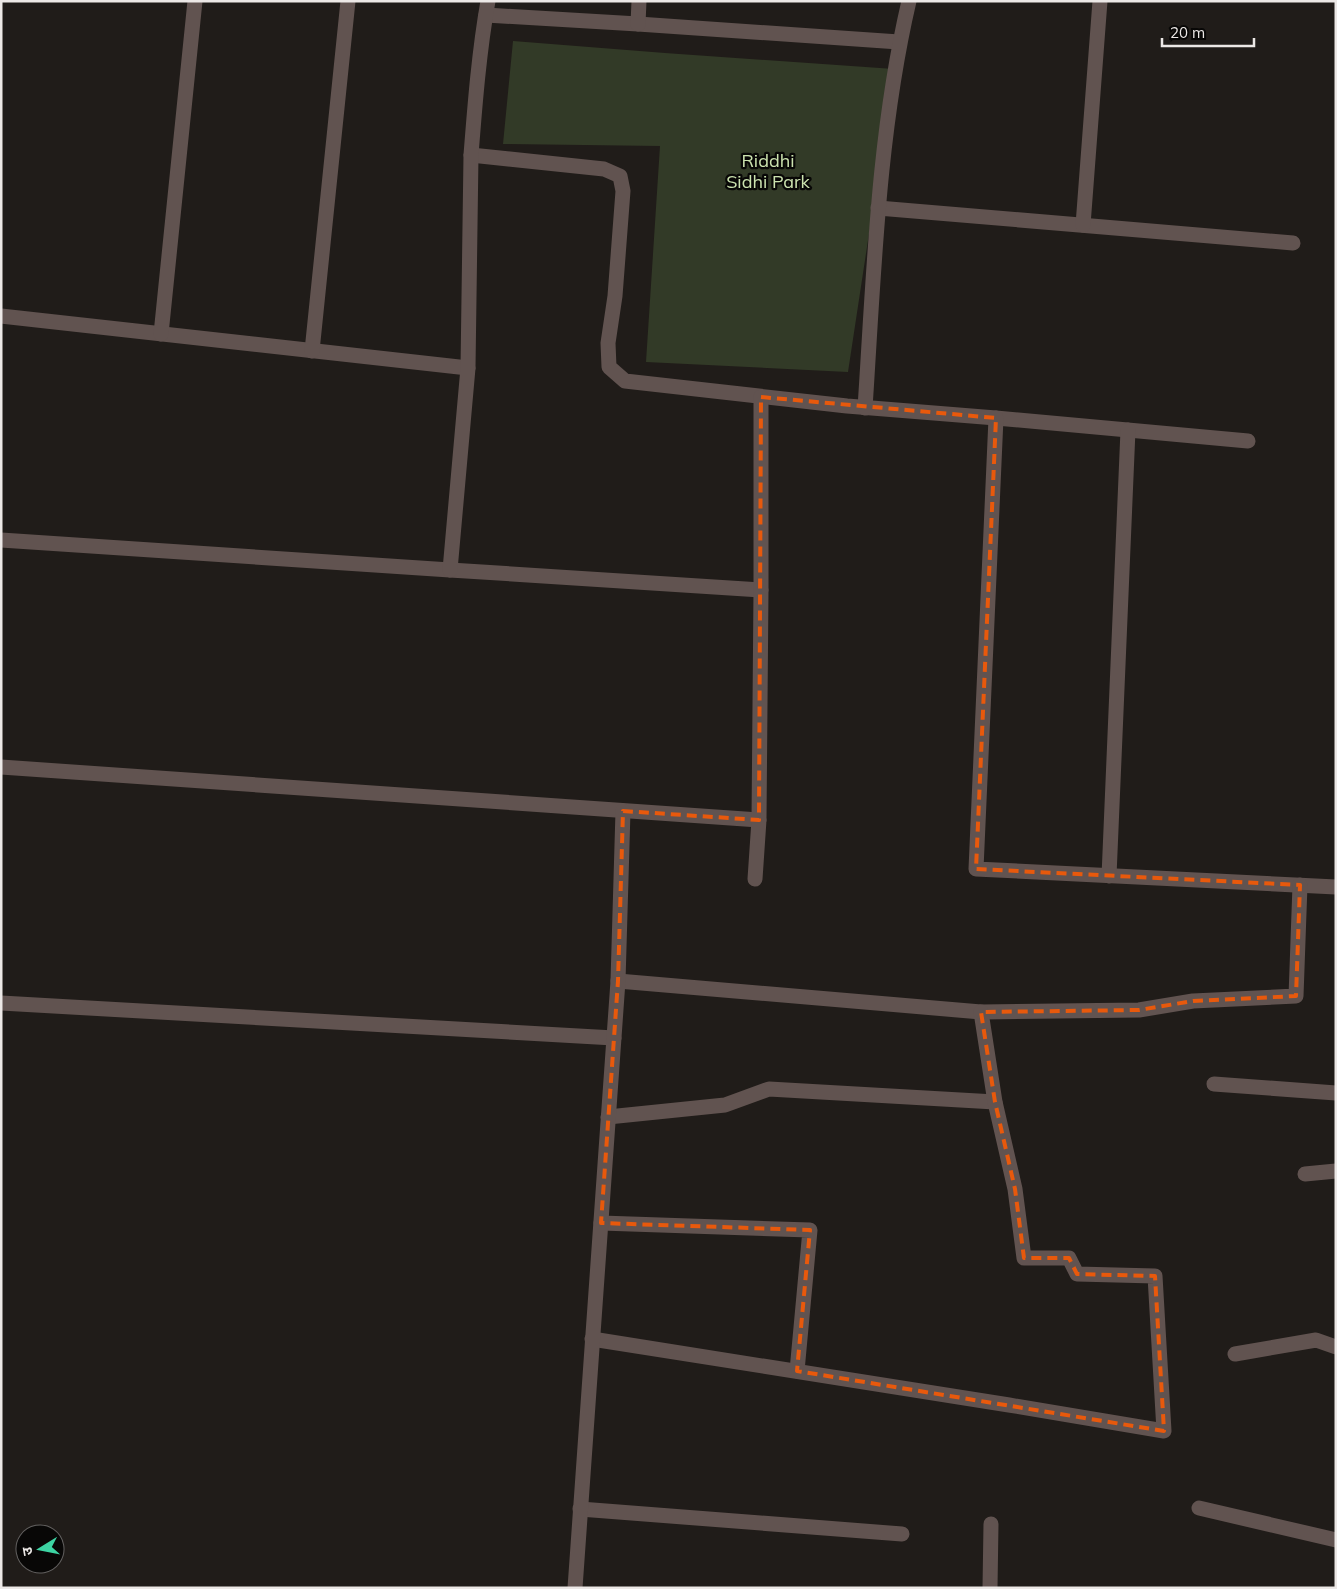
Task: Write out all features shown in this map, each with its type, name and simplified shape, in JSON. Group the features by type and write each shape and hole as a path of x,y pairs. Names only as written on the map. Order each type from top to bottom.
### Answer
{"street":[{"path":"161,334 195,1"},
{"path":"312,351 348,1"},
{"path":"638,24 639,1"},
{"path":"865,408 878,208 894,69 908,1"},
{"path":"1083,225 1100,1"},
{"path":"450,570 468,368 472,155 480,52 487,8 638,24 899,42"},
{"path":"472,155 604,168 620,176 623,191 615,296 608,343 609,367 625,381 865,408 1248,441"},
{"path":"878,208 1293,243"},
{"path":"1,316 468,368"},
{"path":"754,879 759,820 761,397"},
{"path":"996,418 976,870 1336,887"},
{"path":"1109,876 1128,430"},
{"path":"1,540 761,590"},
{"path":"1,767 759,820"},
{"path":"575,1588 618,981 624,810"},
{"path":"618,981 981,1012 1139,1010 1193,1001 1296,996 1300,885"},
{"path":"1,1003 614,1038"},
{"path":"592,1339 1009,1404 1164,1431 1155,1276 1077,1274 1069,1258 1024,1258 1015,1189 995,1102 981,1012"},
{"path":"1214,1084 1336,1093"},
{"path":"608,1117 725,1105 769,1089 995,1102"},
{"path":"1305,1174 1336,1171"},
{"path":"601,1223 810,1230 798,1371"},
{"path":"1235,1354 1316,1340 1336,1348"},
{"path":"1199,1508 1336,1540"},
{"path":"580,1509 902,1534"},
{"path":"990,1588 991,1524"}],"highlighted area":[{"path":"761,397 996,418 976,869 1300,885 1296,996 1193,1001 1139,1010 981,1012 995,1102 1015,1189 1024,1258 1069,1258 1077,1274 1155,1276 1164,1431 797,1371 810,1230 601,1223 618,981 623,811 759,820"}],"green space":[{"name":"Riddhi Sidhi Park","path":"513,41 894,69 848,372 646,362 660,146 503,144"}]}
